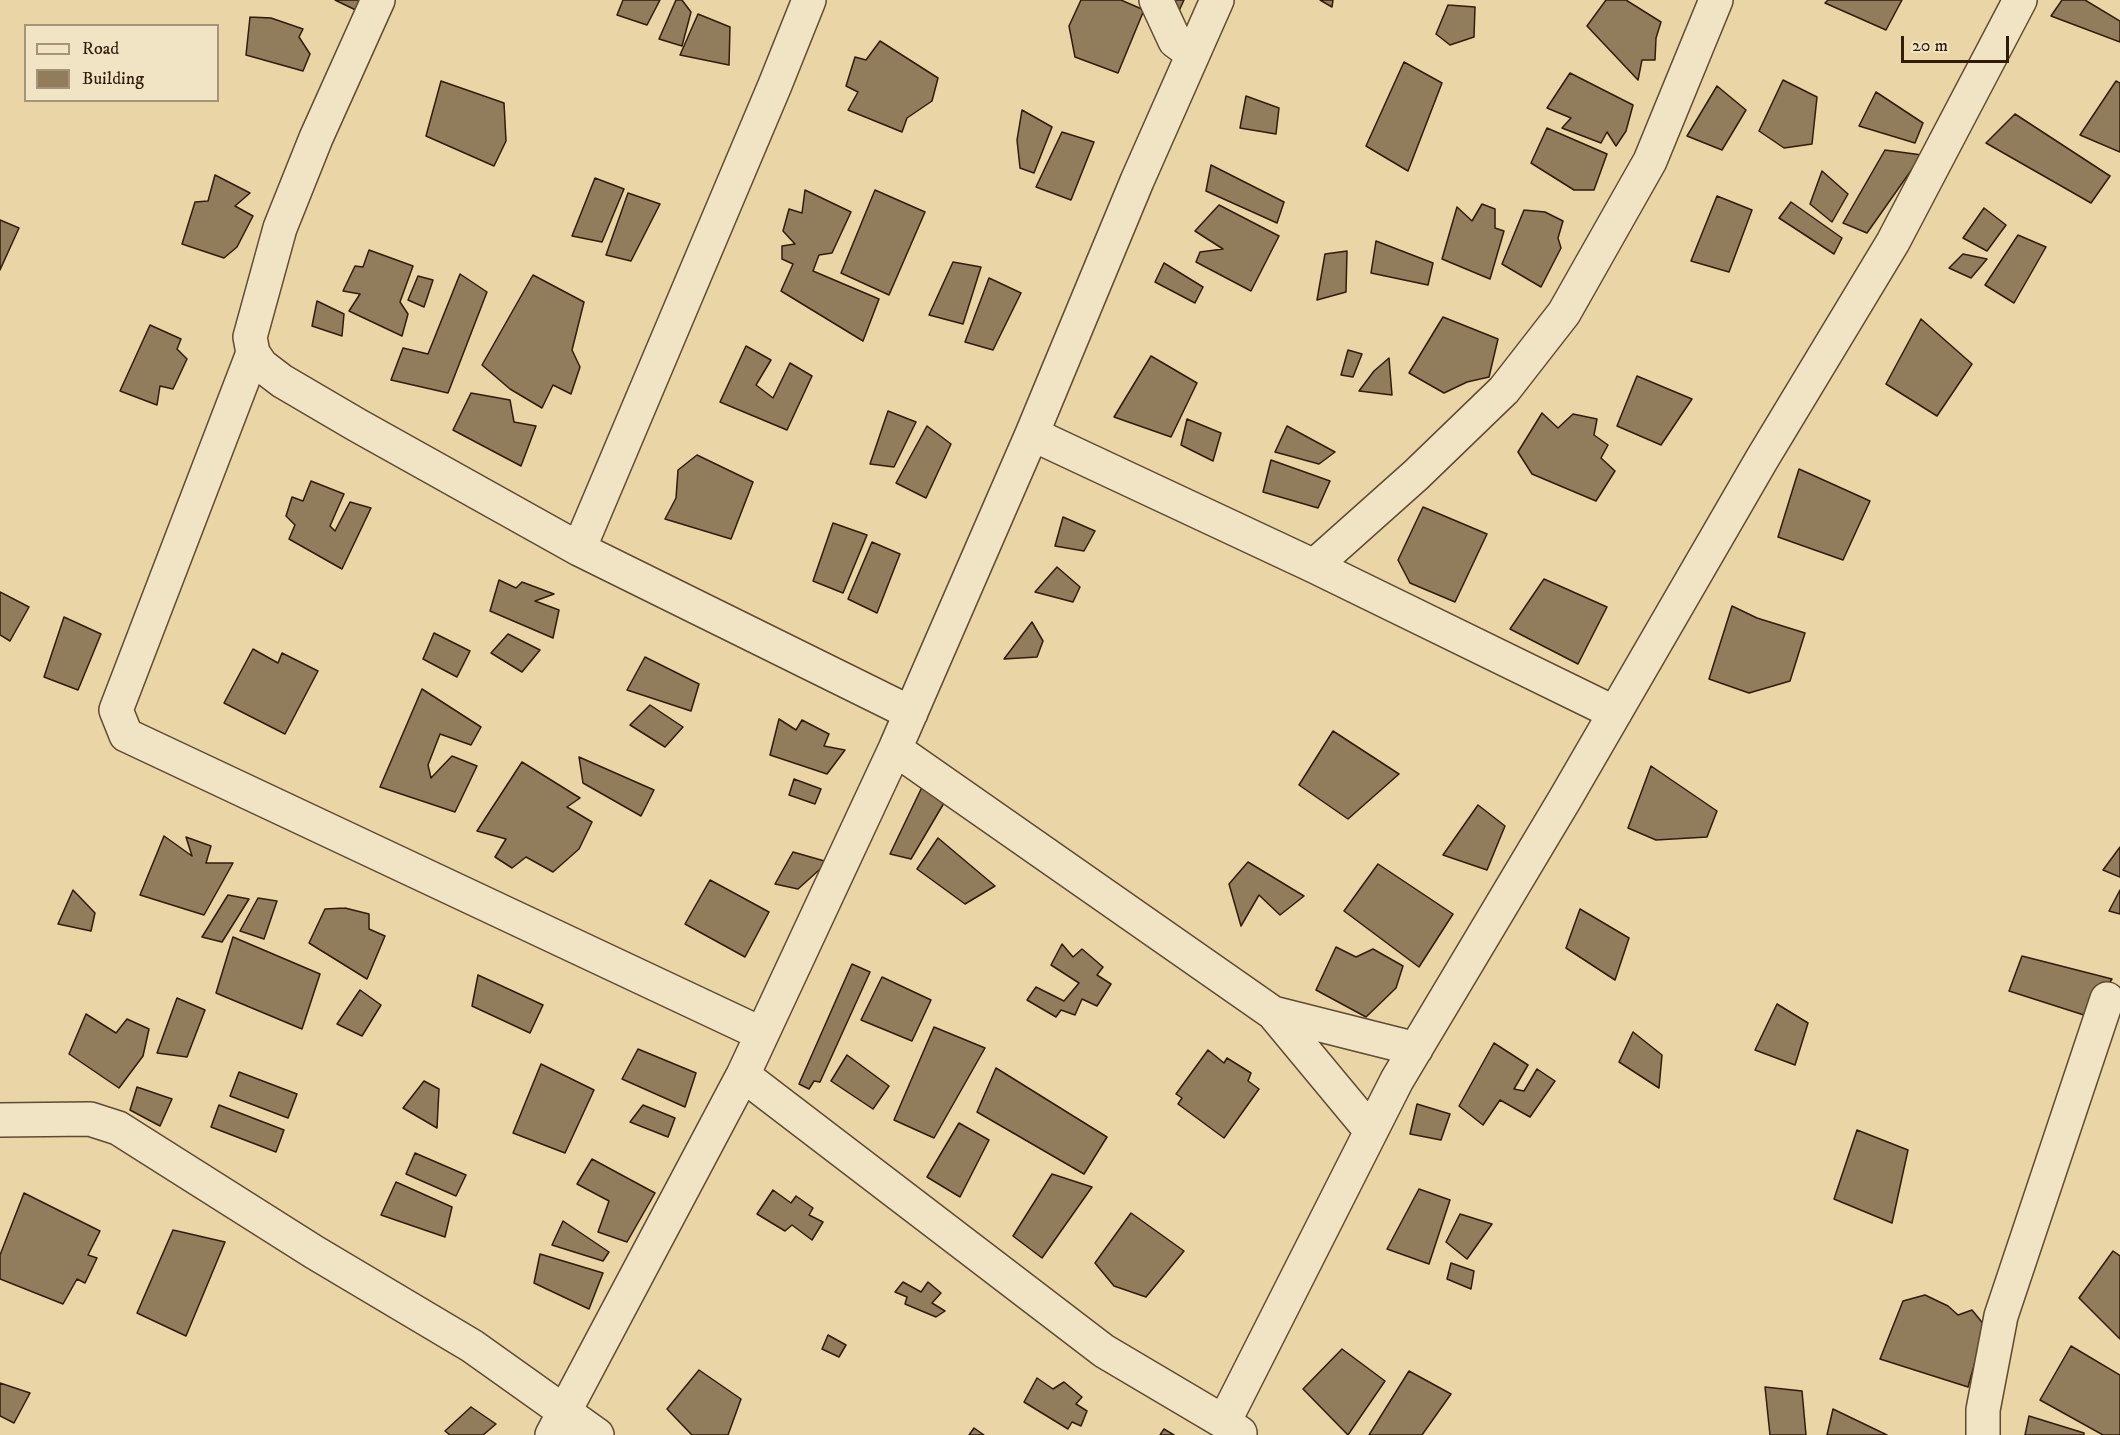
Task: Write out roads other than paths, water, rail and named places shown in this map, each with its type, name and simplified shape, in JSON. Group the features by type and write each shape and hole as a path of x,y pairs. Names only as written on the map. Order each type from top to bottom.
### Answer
{"street":[{"path":"378,0 316,138 280,228 250,337 253,353 261,365 282,381 579,549 911,713"},
{"path":"579,549 776,85 808,0"},
{"path":"1156,0 1175,41 1193,54"},
{"path":"559,1423 743,1075 896,749 1216,0"},
{"path":"1314,566 1416,475 1504,390 1564,313 1650,161 1716,0"},
{"path":"743,1075 1104,1351 1233,1428 1397,1080 1615,713 1762,459 1893,242 2020,0"},
{"path":"253,353 116,710 126,735 762,1034"},
{"path":"1032,434 1314,566 1615,713"},
{"path":"896,749 1273,1013 1371,1131"},
{"path":"1983,1435 1983,1410 2001,1317 2107,999"},
{"path":"1273,1013 1416,1049"},
{"path":"0,1120 90,1119 118,1128 314,1252 472,1346 559,1423 597,1435"}]}
